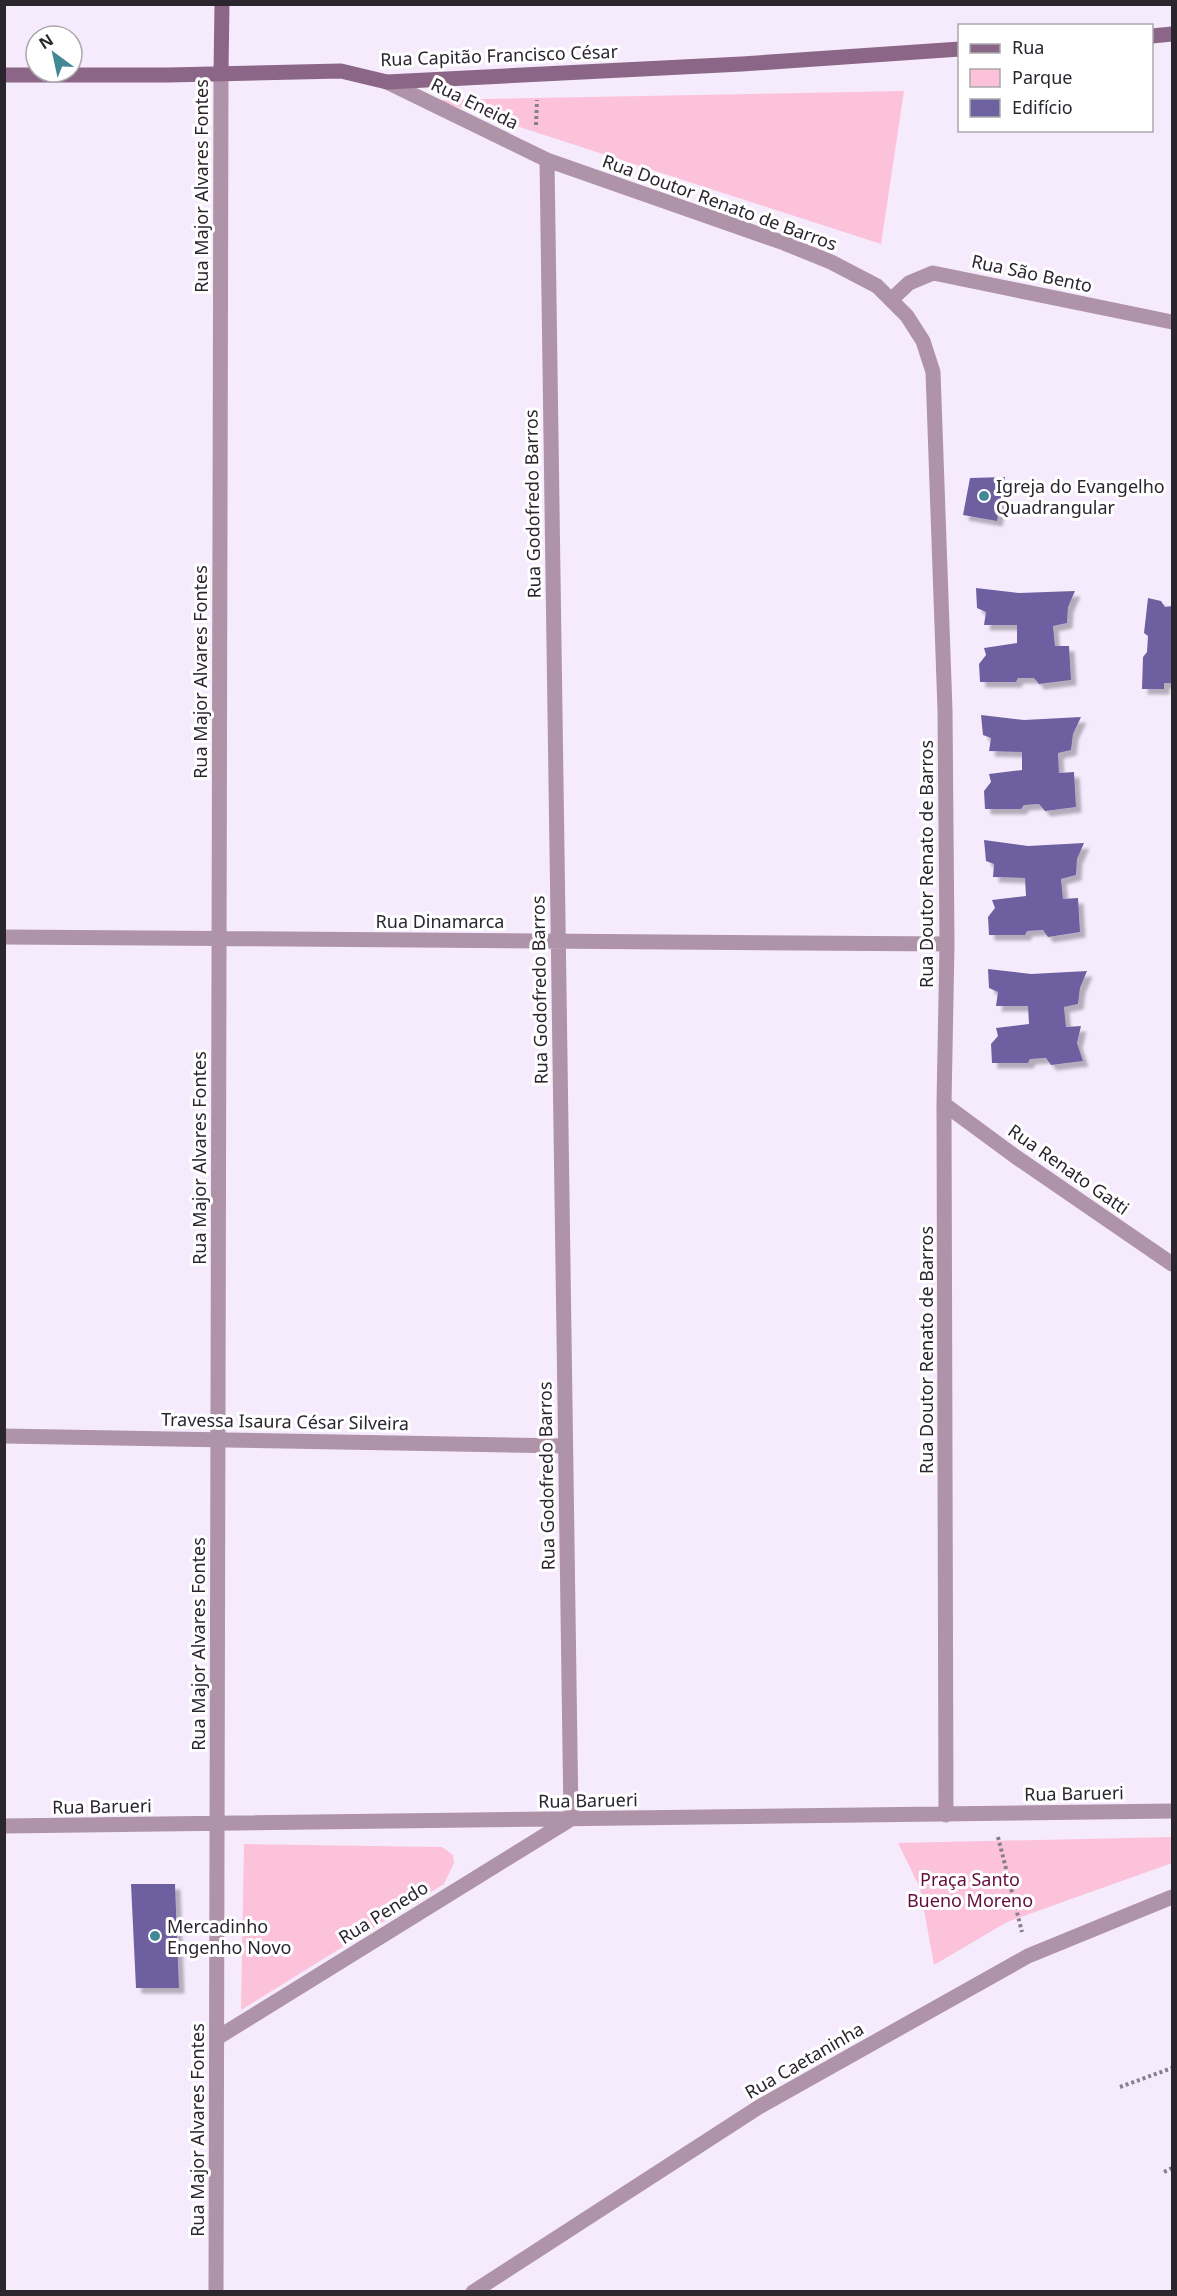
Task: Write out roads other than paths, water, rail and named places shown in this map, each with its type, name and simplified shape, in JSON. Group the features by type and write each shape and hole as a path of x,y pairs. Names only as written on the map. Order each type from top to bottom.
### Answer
{"street":[{"name":"Rua Major Alvares Fontes","path":"216,2292 222,4"},
{"path":"1153,36 1173,34"},
{"name":"Rua Capitão Francisco César","path":"4,75 157,75 341,71 387,82 742,64 958,49"},
{"name":"Rua Eneida","path":"387,82 547,160"},
{"name":"Rua Doutor Renato de Barros","path":"547,160 784,243 831,262 877,286 907,316 923,342 933,372 945,710 946,1815"},
{"name":"Rua Godofredo Barros","path":"547,160 571,1820"},
{"name":"Rua São Bento","path":"891,300 909,283 933,273 1173,322"},
{"name":"Rua Dinamarca","path":"4,938 947,944"},
{"name":"Rua Renato Gatti","path":"944,1104 1016,1157 1173,1264"},
{"name":"Travessa Isaura César Silveira","path":"4,1436 565,1446"},
{"name":"Rua Barueri","path":"4,1826 1173,1811"},
{"name":"Rua Penedo","path":"217,2038 571,1820"},
{"name":"Rua Caetaninha","path":"480,2290 759,2107 1028,1956 1173,1897"}],"place":[{"name":"Igreja do Evangelho Quadrangular","path":"984,496"},
{"name":"Mercadinho Engenho Novo","path":"155,1936"}],"park label":[{"name":"Praça Santo Bueno Moreno","path":"970,1889"}]}
